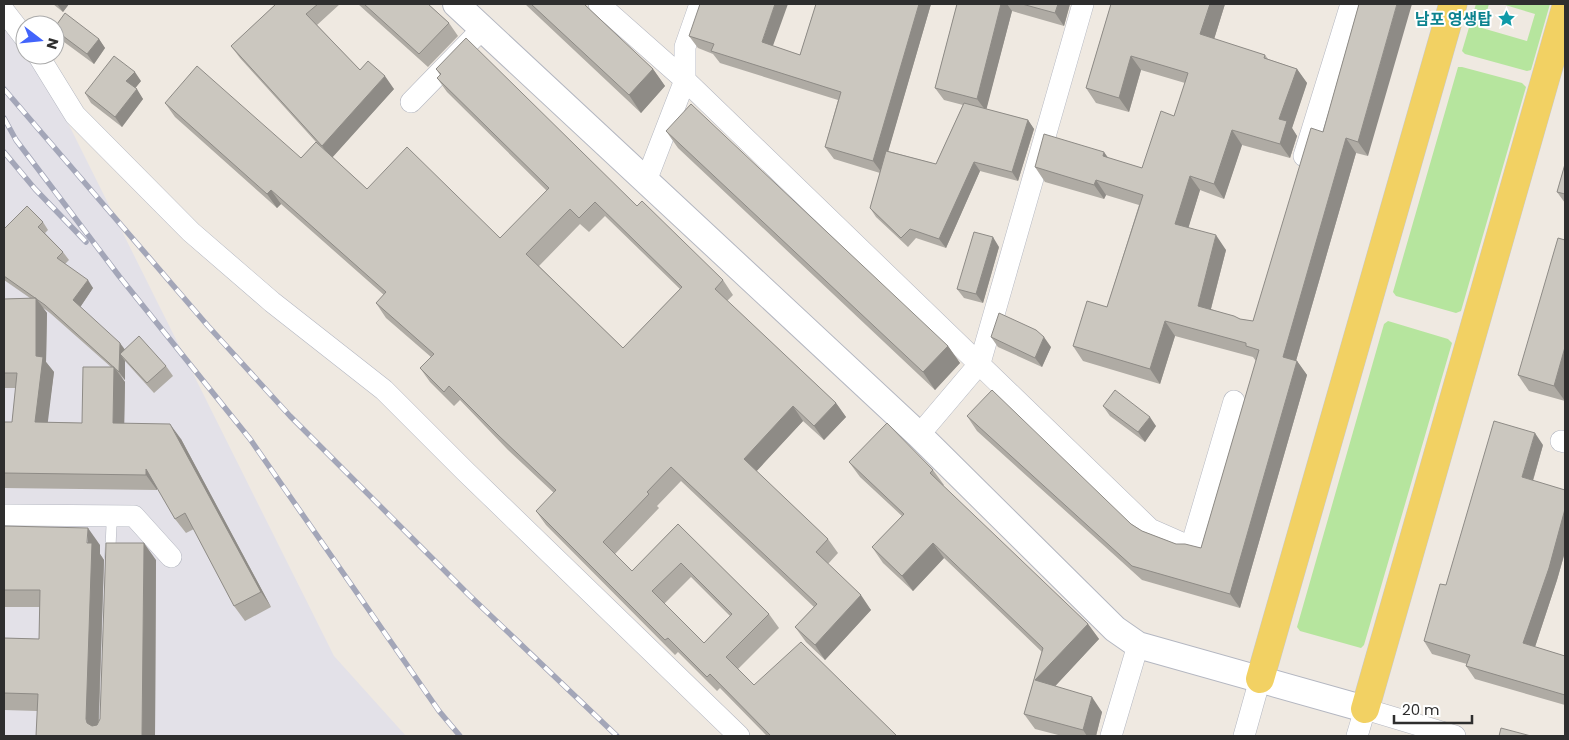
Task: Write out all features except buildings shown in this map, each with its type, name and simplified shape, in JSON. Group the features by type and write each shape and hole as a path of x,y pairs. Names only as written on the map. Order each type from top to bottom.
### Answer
{"main road":[{"path":"1260,679 1452,4"},
{"path":"1365,709 1565,10"}],"street":[{"path":"456,4 919,436 1115,629 1138,645 1455,736"},
{"path":"598,4 685,80 1150,529 1190,547 1234,401"},
{"path":"646,181 685,80 685,47 700,4"},
{"path":"919,436 980,363 1083,4"},
{"path":"1299,172 1351,4"},
{"path":"4,11 15,25"},
{"path":"411,102 483,28"},
{"path":"44,65 74,115 191,232 272,302 384,390 739,736"},
{"path":"4,515 134,516 171,557"},
{"path":"1111,736 1138,645"},
{"path":"1244,736 1260,679"},
{"path":"1357,736 1365,709"}],"lane":[{"path":"110,563 112,515"}],"shaded area":[{"path":"4,4 15,21 15,65 39,65 334,656 406,736 4,736"}],"green space":[{"path":"1476,4 1489,4 1482,28 1527,41 1535,14 1502,4 1550,4 1531,70 1527,71 1465,54 1462,51"},
{"path":"1458,67 1522,83 1526,87 1461,311 1456,313 1396,296 1393,292"},
{"path":"1388,321 1448,339 1452,343 1364,645 1361,648 1300,631 1297,627 1384,324"}],"railway":[{"path":"4,89 208,326 290,416 469,595 617,736"},
{"path":"4,118 16,140 119,276 250,439 439,711 460,736"},
{"path":"4,152 35,189 86,242"}],"place":[{"name":"남포 영생탑","path":"1506,19"}]}
